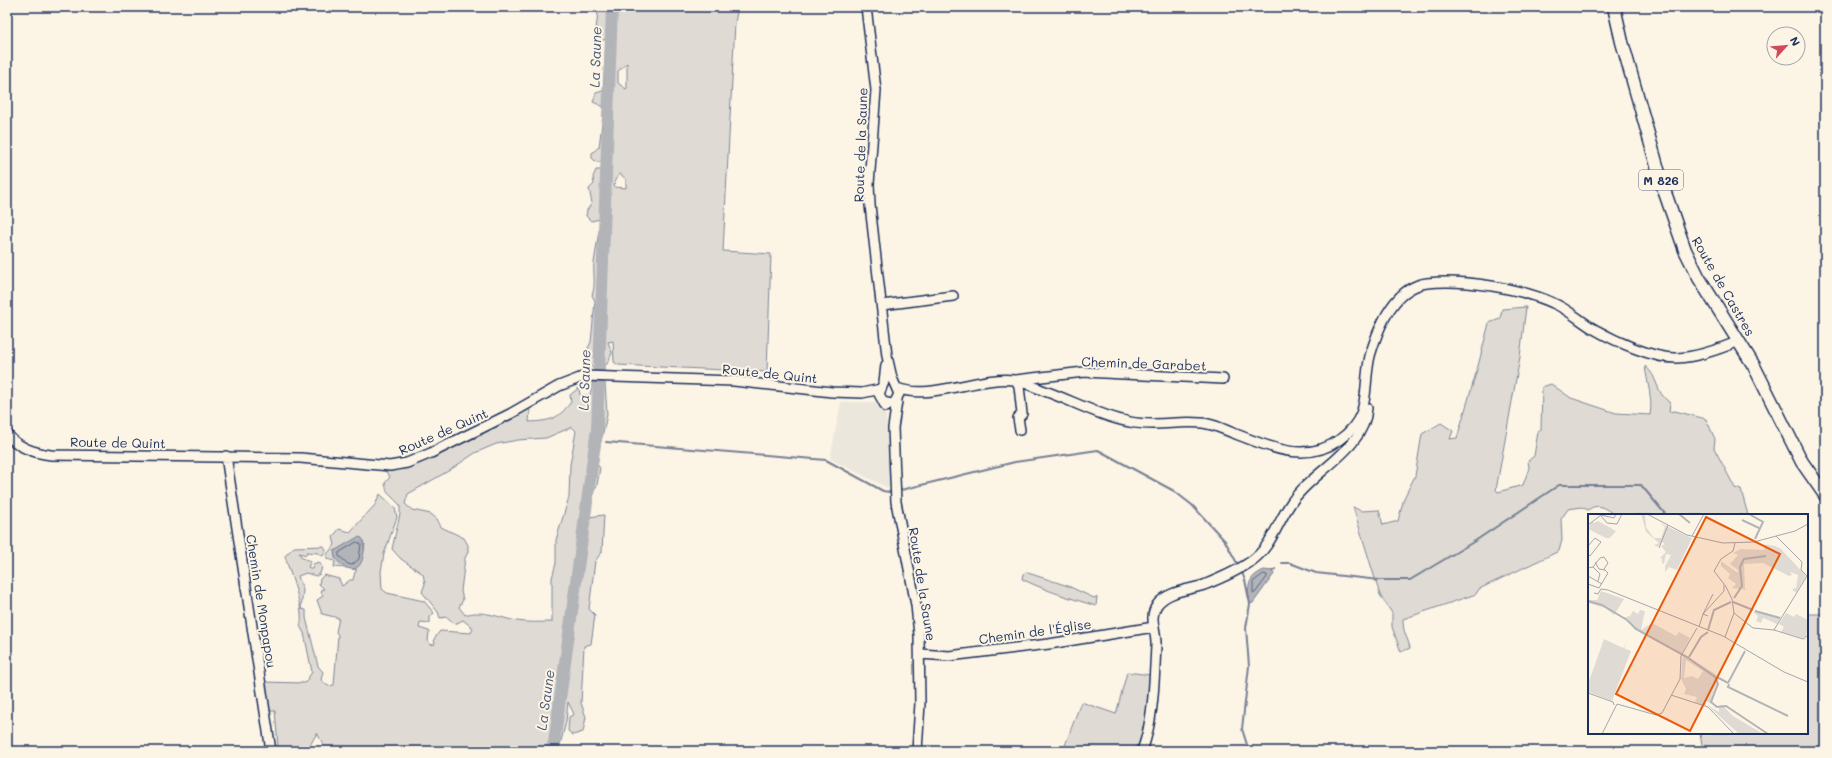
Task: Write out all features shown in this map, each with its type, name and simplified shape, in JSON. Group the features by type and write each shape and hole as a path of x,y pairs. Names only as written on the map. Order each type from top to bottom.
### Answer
{"main road":[{"name":"Route de Castres","path":"1614,7 1645,126 1677,230 1700,278 1754,366 1802,462 1825,495"}],"street":[{"name":"Route de la Saune","path":"866,7 876,90 869,198 887,356 896,387"},
{"name":"Chemin de Garabet","path":"1016,380 1116,419 1137,424 1212,424 1278,450 1299,453 1320,449 1342,438 1357,421 1366,397 1370,356 1385,318 1403,292 1413,286 1428,283 1451,282 1480,285 1543,299 1564,309 1608,336 1661,356 1676,358 1687,357 1739,341"},
{"path":"882,305 953,296"},
{"name":"Route de la Saune","path":"882,388 887,356"},
{"name":"Chemin de Garabet","path":"897,400 913,392 993,381 1016,380 1084,372 1223,379"},
{"name":"Route de Quint","path":"7,434 23,447 47,454 226,456 320,459 377,466 401,464 444,447 510,414 568,382 590,376 734,381 823,392 862,393 882,388"},
{"path":"1016,380 1019,386 1022,414 1018,418 1020,430"},
{"path":"890,384 896,387 899,394 897,400 891,404 882,401 879,394 882,388 890,384"},
{"name":"Chemin de Garabet","path":"896,387 913,392"},
{"name":"Route de Quint","path":"862,393 882,401"},
{"path":"1142,751 1151,713 1156,644 1154,610 1162,600 1178,592 1204,585 1235,571 1250,562 1264,550 1298,493 1342,453 1360,431 1366,414 1366,397"},
{"name":"Route de la Saune","path":"897,400 893,422 896,502 916,605 920,654 917,751"},
{"name":"Route de la Saune","path":"882,401 893,422"},
{"name":"Chemin de Monpapou","path":"226,456 271,751"},
{"name":"Chemin de l'Église","path":"920,654 949,656 1049,644 1154,627"}],"shaded area":[{"path":"595,7 721,7 725,11 726,7 736,7 737,12 735,23 723,251 771,254 767,372 618,365 614,362 613,341 608,342 612,353 607,364 595,371 590,365 591,353 588,348 591,342 595,301 592,295 594,284 594,263 600,219 591,221 586,216 587,210 592,203 589,189 594,184 593,177 596,170 601,170 602,162 596,162 592,158 592,153 599,147 604,107 593,102 596,93 603,91 606,39 601,41 595,37 598,13","holes":["627,63 627,88 626,89 618,83 618,71","620,174 626,179 626,188 614,187 615,180"]},
{"path":"1526,307 1520,357 1496,490 1498,492 1523,485 1529,468 1528,461 1534,456 1538,432 1541,430 1542,387 1551,384 1571,398 1616,413 1650,415 1650,397 1645,366 1653,375 1661,394 1670,403 1669,412 1675,411 1706,419 1715,439 1714,448 1735,488 1741,490 1748,514 1613,514 1599,506 1588,510 1582,507 1568,509 1561,519 1562,540 1559,551 1479,589 1476,594 1403,619 1404,631 1410,648 1401,652 1392,627 1392,613 1380,595 1353,507 1361,511 1379,510 1383,525 1398,521 1404,498 1415,476 1422,434 1441,423 1453,431 1450,439 1457,438 1489,323 1500,319 1502,309"},
{"path":"593,380 605,383 607,415 596,463 600,468 597,485 590,499 588,517 604,515 602,552 595,561 589,609 595,615 591,644 584,646 581,703 586,717 583,732 573,735 568,731 569,717 574,714 568,702 566,722 559,749 569,751 318,751 323,744 317,733 309,747 309,751 275,751 275,747 278,746 275,711 265,711 261,682 305,683 312,672 304,633 300,626 301,611 299,601 285,556 294,547 324,546 326,550 323,556 318,553 307,552 306,555 299,553 302,558 311,561 308,567 312,569 313,564 319,562 322,567 320,574 316,576 306,573 298,576 303,590 301,609 306,610 306,618 318,666 323,672 321,680 328,686 334,685 338,635 336,632 339,618 322,614 317,600 323,596 320,590 324,589 319,584 320,579 324,575 339,579 342,586 350,580 353,580 357,570 352,569 356,567 360,561 365,544 335,558 346,568 334,567 335,561 327,559 327,554 335,545 333,537 339,529 350,532 375,505 380,494 395,508 397,517 384,554 381,572 382,589 387,593 424,601 434,613 430,617 430,623 420,622 419,628 429,631 428,641 431,645 435,644 434,639 440,631 471,633 473,628 463,620 455,624 447,617 440,618 438,612 422,592 425,584 423,574 401,559 392,549 400,514 400,505 387,492 385,483 390,477 386,472 389,468 407,467 482,435 487,427 500,424 528,408 530,411 529,422 549,420 558,416 566,408 571,402 570,395 579,388 580,395 590,395","holes":["572,427 576,431 570,465 569,497 556,540 556,563 552,578 552,622 521,622 484,613 471,613 465,615 459,607 463,600 461,591 468,545 464,538 441,527 437,519 431,514 412,510 405,504 408,494 450,470 475,453 496,444 518,440 546,438"]},
{"path":"841,402 876,402 886,414 890,489 830,459"},
{"path":"1025,572 1068,586 1094,598 1097,597 1096,606 1049,591 1022,579"},
{"path":"1825,609 1825,751 1703,751 1700,734 1808,734 1808,614 1821,614"},
{"path":"1127,672 1150,675 1150,708 1146,727 1143,726 1142,729 1146,731 1141,747 1136,745 1134,751 1063,751 1081,702 1116,714"}],"water":[{"path":"358,537 362,538 364,548 364,554 360,564 357,568 352,569 345,567 335,558 334,551"},
{"path":"1264,570 1272,571 1274,574 1253,603 1250,604 1249,588 1251,580 1254,576"}],"waterway":[{"name":"La Saune","path":"550,751 554,743 597,429 612,7"},
{"path":"606,442 826,460 883,491 889,492"},
{"path":"901,490 1015,462 1098,450 1174,491 1192,505 1225,541 1238,565"},
{"path":"1282,563 1290,563 1316,573 1379,580 1410,580 1475,541 1559,485 1641,485 1665,514"},
{"path":"1272,571 1276,569"},
{"path":"1241,570 1245,580 1250,604 1246,628 1249,666 1242,729 1249,751"},
{"name":"La Saune","path":"553,746 555,751"}]}
